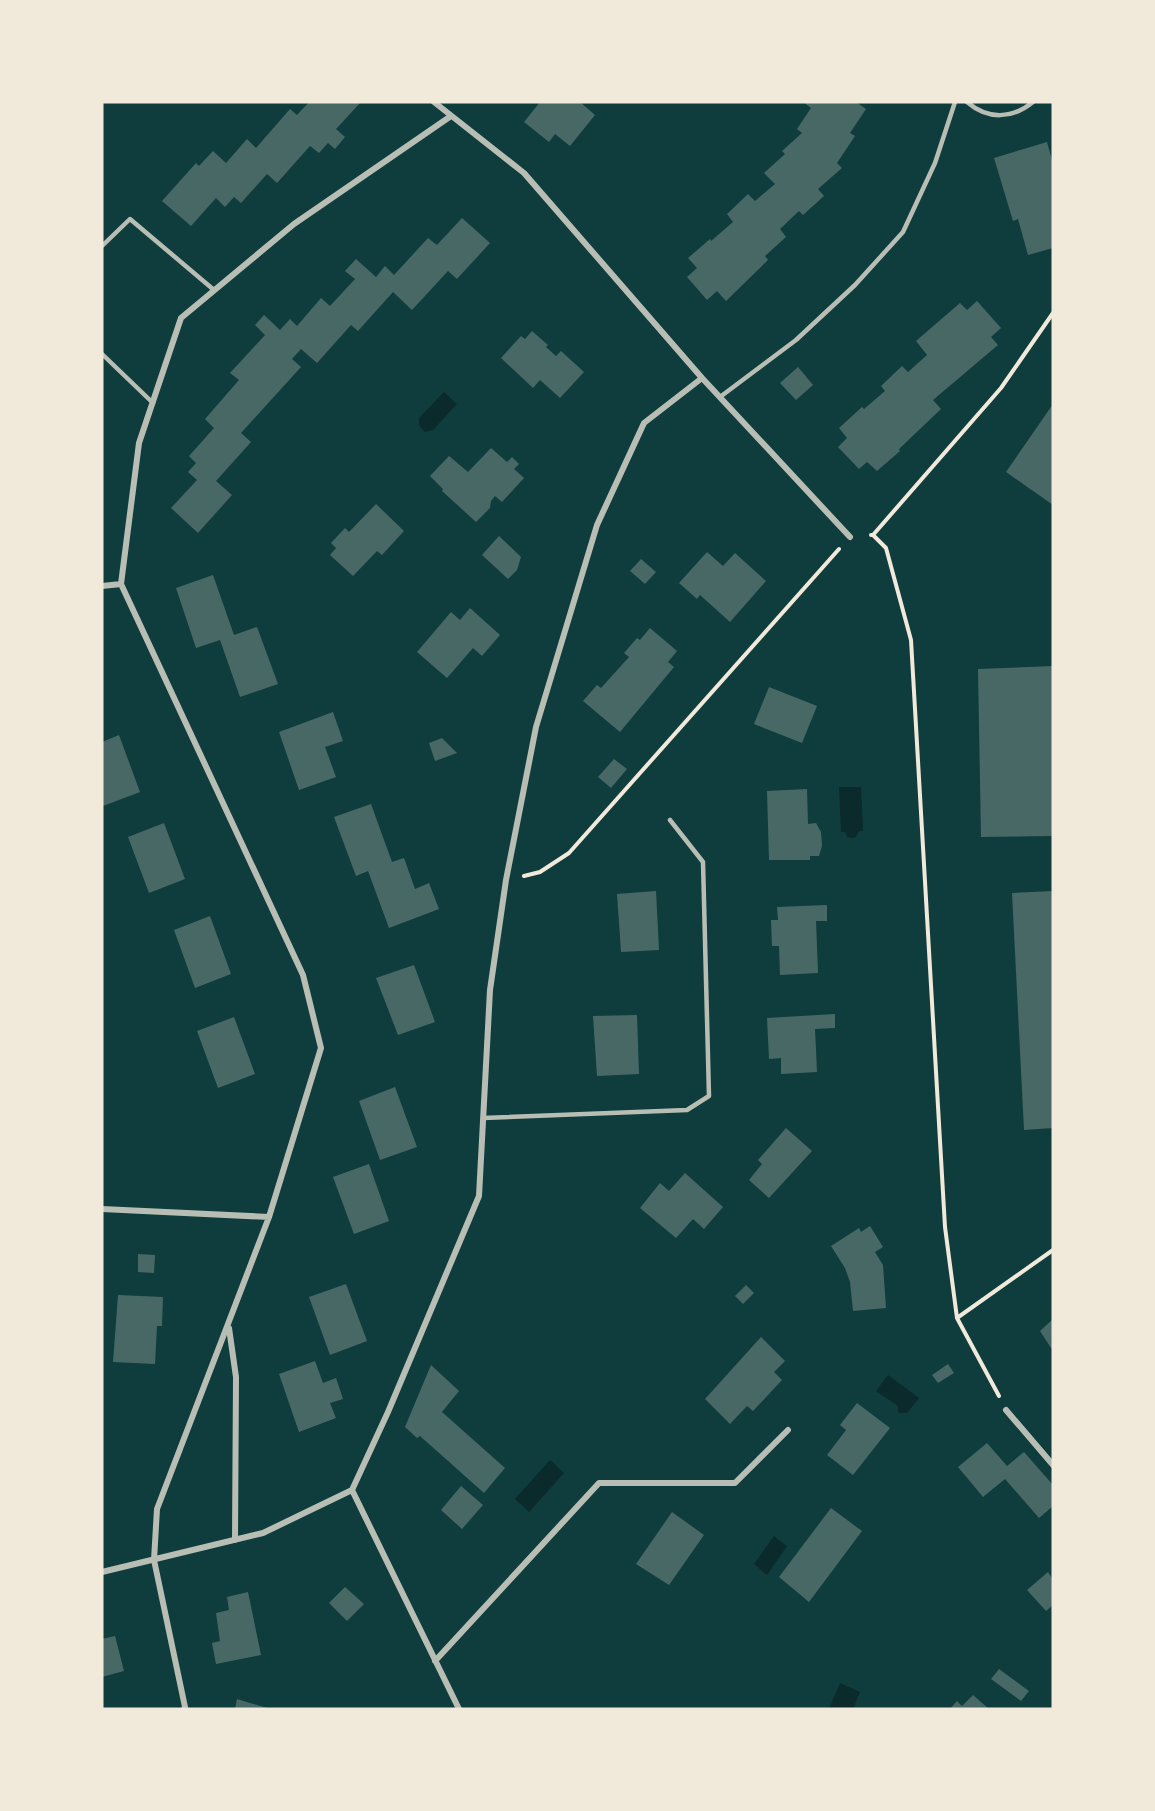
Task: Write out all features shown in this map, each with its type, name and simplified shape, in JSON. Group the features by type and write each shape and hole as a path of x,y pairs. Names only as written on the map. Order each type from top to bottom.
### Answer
{"street":[{"path":"434,102 524,173 702,378 850,537"},
{"path":"184,1709 154,1560 157,1509 269,1217 321,1048 303,975 121,585 139,443 181,318 294,224 451,116"},
{"path":"102,1572 263,1533 352,1490 388,1412 479,1196 490,990 506,880 536,727 597,525 644,423 702,378"},
{"path":"102,586 121,585"},
{"path":"102,1209 269,1217"},
{"path":"229,1326 236,1377 235,1540"},
{"path":"1006,1410 1053,1465"},
{"path":"435,1661 599,1483 735,1483 788,1430"},
{"path":"352,1490 459,1709"}],"lane":[{"path":"720,397 796,340 855,285 903,232 935,163 955,102"},
{"path":"967,102 980,112 994,116 1009,115 1023,110 1033,102"},
{"path":"102,246 130,219 214,290"},
{"path":"102,354 153,402"},
{"path":"483,1118 687,1110 709,1096 703,862 670,820"}],"path":[{"path":"1006,1410 957,1318 945,1227 911,640 886,548 873,535 1001,388 1053,314"},
{"path":"506,880 540,872 569,853 850,537"},
{"path":"957,1318 1053,1250"}],"water":[{"path":"444,392 457,404 433,430 425,432 419,425 419,418"},
{"path":"839,787 861,787 863,831 859,831 853,838 841,832"},
{"path":"888,1375 919,1398 907,1413 898,1413 898,1406 876,1391"},
{"path":"550,1460 564,1473 529,1512 515,1499"},
{"path":"774,1536 787,1546 767,1575 754,1564"},
{"path":"840,1683 860,1692 853,1709 829,1709"}],"building":[{"path":"309,102 361,102 336,129 345,137 335,149 328,143 319,153 310,146 277,183 267,174 241,203 234,197 225,207 216,198 191,226 162,201 196,163 199,166 213,151 226,163 247,139 256,148 290,109 297,115"},
{"path":"540,102 580,102 595,115 570,146 555,134 549,142 524,122"},
{"path":"803,102 856,102 866,109 850,133 855,136 837,163 842,168 818,189 824,196 803,215 799,211 780,229 786,237 765,256 768,260 726,301 717,291 707,300 687,277 697,268 688,258 733,222 727,214 748,194 755,201 775,184 764,173 785,154 782,151 802,133 797,129 811,108"},
{"path":"1047,142 1053,164 1053,248 1028,255 1018,219 1013,221 994,158"},
{"path":"462,218 490,243 457,279 448,271 412,310 393,292 358,331 351,325 317,363 301,349 292,359 301,367 241,433 251,442 216,481 232,495 198,533 171,508 197,480 188,472 196,463 189,456 214,428 205,419 239,380 230,373 265,335 255,325 264,315 280,330 290,319 297,326 321,298 330,306 355,279 345,271 356,259 376,277 385,266 394,275 428,238 437,245"},
{"path":"977,301 1001,328 991,337 998,345 933,400 941,409 899,449 900,451 877,471 867,462 859,469 838,447 847,438 839,428 862,407 864,409 885,391 881,386 902,366 908,372 927,355 916,341 960,303 967,310"},
{"path":"532,331 548,345 546,347 556,356 561,351 584,372 560,398 540,380 533,388 501,358 521,336 525,339"},
{"path":"798,367 813,385 796,400 780,383"},
{"path":"1053,404 1053,505 1006,472"},
{"path":"491,448 507,462 512,457 519,464 514,469 524,478 502,502 495,496 490,508 476,522 442,491 443,489 430,476 449,456 468,472"},
{"path":"376,504 404,531 382,555 377,551 353,576 330,555 336,548 331,543 345,528 349,532"},
{"path":"499,536 521,557 517,570 508,579 482,555"},
{"path":"707,552 723,566 735,553 766,581 730,622 700,595 697,599 679,583"},
{"path":"641,559 656,572 645,584 630,571"},
{"path":"213,575 234,635 257,627 278,684 240,697 220,640 196,648 176,588"},
{"path":"470,608 500,635 482,656 473,648 447,678 417,652 451,612 460,620"},
{"path":"650,628 677,651 668,662 674,667 620,732 583,701 597,685 601,688 629,657 624,653 637,638 640,640"},
{"path":"1053,666 1053,836 981,837 978,669"},
{"path":"769,687 817,706 802,743 754,724"},
{"path":"333,712 343,741 325,747 336,777 299,790 279,732"},
{"path":"119,735 140,792 103,806 102,742"},
{"path":"442,738 457,753 435,761 429,743"},
{"path":"614,759 627,769 611,788 598,777"},
{"path":"807,789 808,824 816,823 821,832 822,846 819,856 810,856 810,860 769,860 767,791"},
{"path":"371,804 392,862 404,858 415,889 429,883 439,909 389,928 368,871 356,876 334,817"},
{"path":"164,823 185,879 149,893 128,837"},
{"path":"656,891 659,950 621,952 617,894"},
{"path":"1053,891 1053,1128 1024,1130 1012,893"},
{"path":"827,905 827,921 816,921 818,973 780,975 779,946 772,946 771,920 778,920 777,907"},
{"path":"210,916 231,974 195,988 174,930"},
{"path":"414,965 435,1022 398,1035 376,978"},
{"path":"835,1014 835,1028 815,1029 817,1072 781,1074 781,1058 769,1059 767,1018"},
{"path":"637,1015 639,1074 597,1076 593,1016"},
{"path":"234,1017 255,1074 218,1088 197,1031"},
{"path":"395,1087 417,1147 380,1160 359,1101"},
{"path":"786,1128 812,1151 769,1198 749,1180 762,1164 758,1160"},
{"path":"369,1164 389,1221 354,1234 333,1177"},
{"path":"685,1173 723,1207 704,1229 693,1219 676,1238 640,1208 660,1183 669,1191"},
{"path":"870,1226 883,1247 875,1252 883,1265 886,1308 853,1311 850,1282 845,1268 831,1246 859,1228 861,1232"},
{"path":"138,1254 155,1255 154,1273 138,1272"},
{"path":"346,1284 367,1341 330,1355 309,1297"},
{"path":"746,1285 754,1293 743,1304 735,1296"},
{"path":"118,1295 163,1297 162,1326 157,1326 155,1364 113,1362"},
{"path":"1053,1319 1053,1351 1040,1331"},
{"path":"761,1337 785,1361 774,1372 782,1380 753,1411 747,1406 730,1424 705,1399"},
{"path":"315,1361 323,1383 336,1378 343,1399 330,1403 336,1418 299,1432 279,1374"},
{"path":"948,1364 954,1373 938,1383 932,1375"},
{"path":"431,1365 459,1391 442,1412 505,1468 484,1493 420,1436 417,1438 405,1427"},
{"path":"857,1403 890,1428 853,1475 827,1455 846,1430 840,1425"},
{"path":"987,1443 1007,1466 1024,1452 1053,1485 1053,1506 1039,1518 1005,1479 983,1497 958,1467"},
{"path":"461,1486 483,1505 462,1529 441,1510"},
{"path":"831,1508 862,1531 809,1602 779,1577"},
{"path":"672,1512 704,1535 669,1585 636,1564"},
{"path":"1048,1572 1053,1577 1053,1605 1046,1611 1027,1590"},
{"path":"345,1587 364,1604 347,1621 329,1603"},
{"path":"248,1592 261,1655 216,1664 212,1643 220,1641 216,1613 229,1610 227,1597"},
{"path":"115,1636 124,1671 102,1677 102,1639"},
{"path":"999,1669 1029,1691 1021,1701 991,1679"},
{"path":"973,1695 989,1709 950,1709 957,1701 962,1706"},
{"path":"237,1699 267,1708 267,1709 235,1709"}]}
